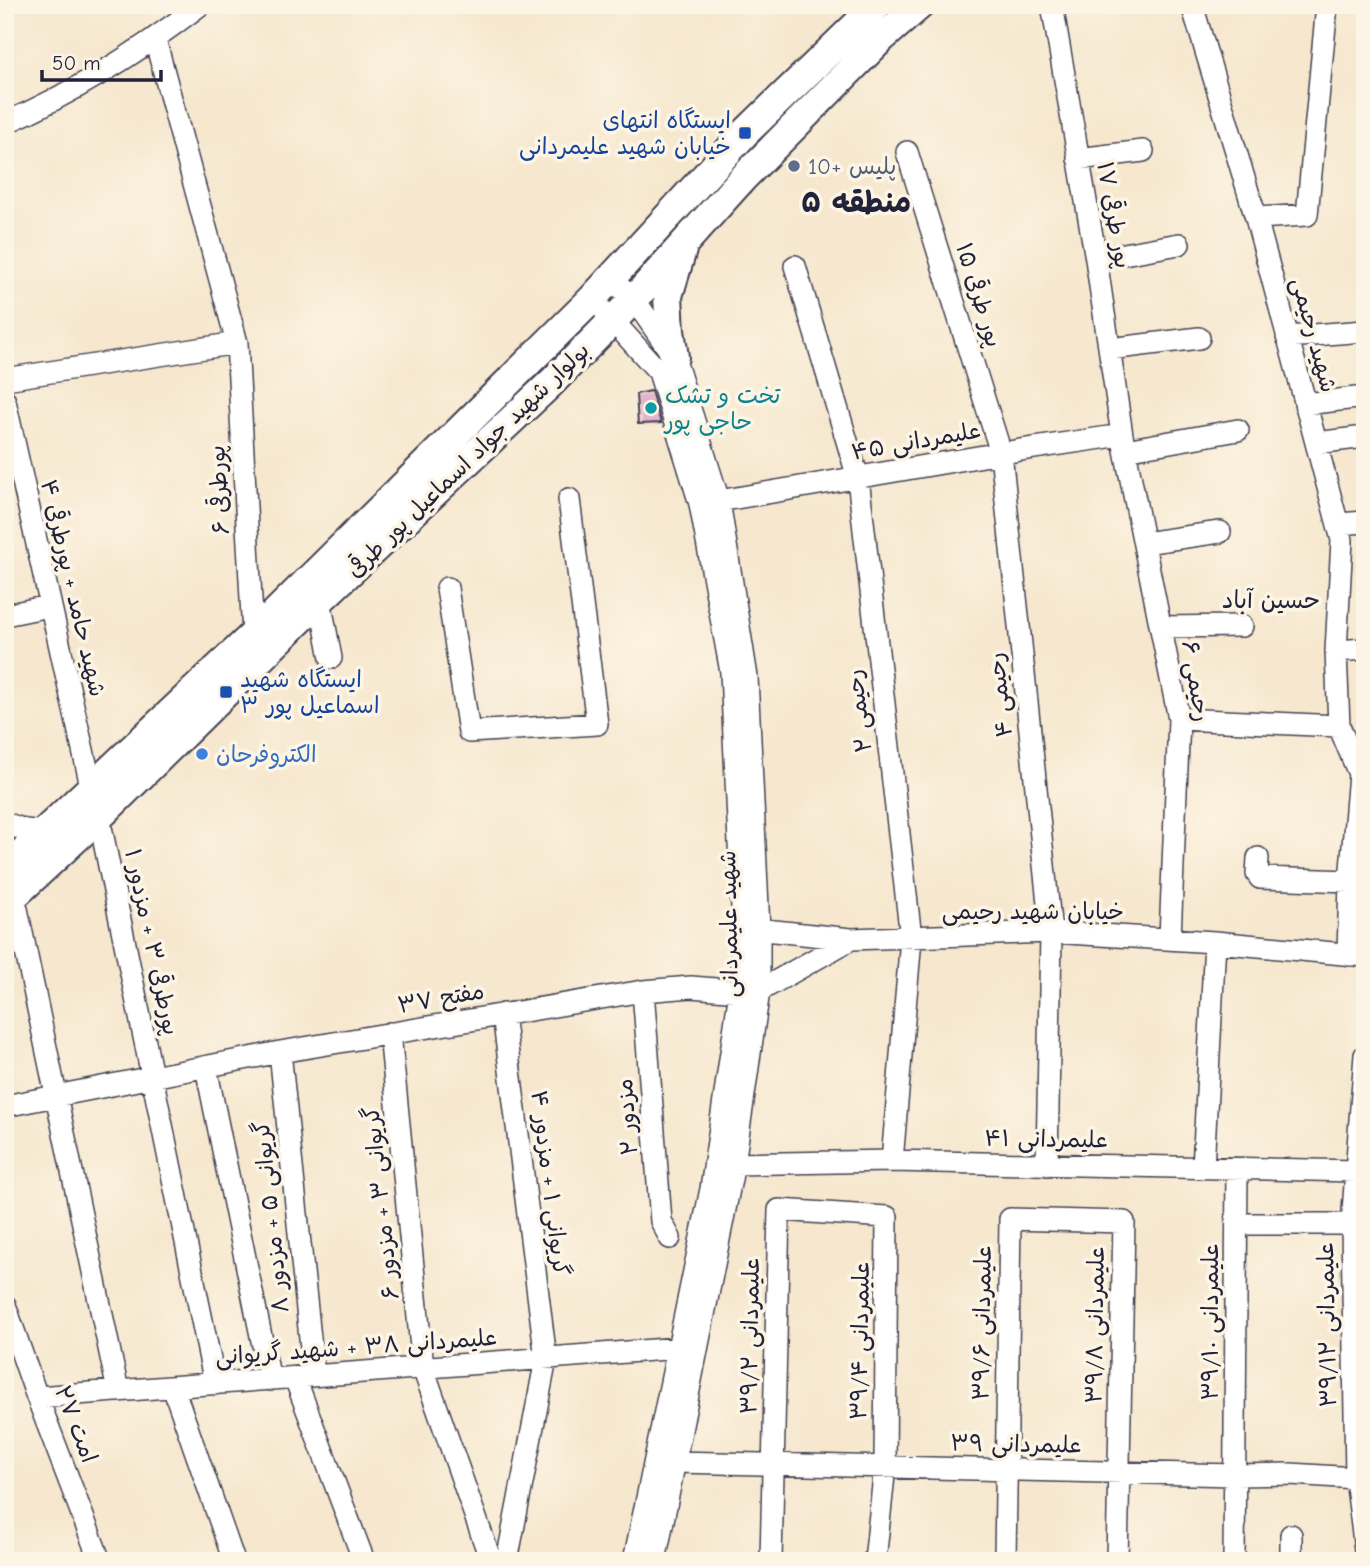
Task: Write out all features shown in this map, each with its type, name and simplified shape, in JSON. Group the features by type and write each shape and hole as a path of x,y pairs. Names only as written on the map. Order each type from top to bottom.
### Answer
{"main road":[{"name":"بولوار شهید جواد اسماعیل پور طرقی","path":"6,867 253,635 591,299 745,133 877,5"},
{"name":"بولوار شهید جواد اسماعیل پور طرقی","path":"11,906 320,600 551,383 634,299 743,178 862,58 920,5"},
{"path":"674,357 668,296 685,242"}],"street":[{"path":"5,123 45,106 155,39 200,5"},
{"name":"پور طرقی ۱۷","path":"1052,5 1096,259 1124,442"},
{"name":"شهید رحیمی","path":"1192,5 1256,218 1342,540 1336,651 1339,726"},
{"path":"1256,218 1307,215 1327,5"},
{"name":"پورطرقی ۶","path":"155,39 237,343 253,635"},
{"name":"پور طرقی ۱۵","path":"907,152 1001,453"},
{"path":"1078,159 1143,152"},
{"path":"1096,259 1179,244"},
{"name":"رحیمی ۲","path":"795,266 858,478 911,938 892,1161"},
{"name":"شهید علیمردانی","path":"610,279 634,299 674,357 709,503 731,672 751,928 749,991 724,1162 666,1460 655,1561"},
{"name":"شهید علیمردانی","path":"591,299 614,320 659,372 709,503"},
{"path":"1287,337 1365,331"},
{"path":"1110,349 1199,338"},
{"path":"5,379 237,343"},
{"path":"1305,404 1365,397"},
{"name":"شهید حامد + پورطرقی ۴","path":"5,401 91,786"},
{"name":"علیمردانی ۴۵","path":"709,503 1001,453 1238,430"},
{"path":"1316,443 1365,437"},
{"name":"رحیمی ۶","path":"1124,442 1179,719 1170,938"},
{"name":"رحیمی ۴","path":"1001,453 1051,932 1047,1165"},
{"path":"447,588 469,732 597,724 569,499"},
{"path":"1338,524 1365,523"},
{"path":"1144,543 1220,532"},
{"path":"320,600 331,658"},
{"path":"5,615 49,606"},
{"path":"1161,627 1242,626"},
{"path":"1336,651 1365,649"},
{"path":"1179,719 1339,726 1359,761 1350,881 1356,956"},
{"name":"پورطرقی ۳ + مزدور ۱","path":"99,817 215,1384"},
{"path":"5,823 25,830 45,832"},
{"path":"1258,858 1257,874 1260,877 1350,881"},
{"path":"11,906 57,1098 118,1391"},
{"name":"خیابان شهید رحیمی","path":"751,928 851,939 1051,932 1170,938 1356,956"},
{"path":"749,991 851,939"},
{"path":"1203,1168 1215,942"},
{"name":"مفتح ۳۷","path":"5,1106 57,1098 280,1052 643,990 691,987 749,991"},
{"name":"مزدور ۲","path":"643,990 661,1222 670,1238"},
{"name":"گریوانی ۱ + مزدور ۴","path":"503,1014 546,1359 507,1561"},
{"name":"گریوانی ۳ + مزدور ۶","path":"390,1033 423,1368 491,1561"},
{"name":"گریوانی ۵ + مزدور ۸","path":"280,1052 305,1377 364,1561"},
{"name":"علیمردانی ۳۹/۱۲","path":"1365,1055 1352,1224 1356,1478 1365,1550"},
{"path":"206,1067 270,1380"},
{"name":"علیمردانی ۴۱","path":"724,1162 892,1161 1357,1171"},
{"name":"علیمردانی ۳۹/۱۰","path":"1234,1561 1237,1169"},
{"name":"علیمردانی ۳۹/۴","path":"779,1210 887,1217 885,1466 875,1561"},
{"name":"علیمردانی ۳۹/۲","path":"771,1561 779,1210"},
{"name":"علیمردانی ۳۹/۸","path":"1010,1219 1124,1222 1117,1561"},
{"name":"علیمردانی ۳۹/۶","path":"1004,1561 1010,1219"},
{"path":"1237,1224 1352,1224"},
{"name":"امت ۲۷","path":"5,1305 100,1561"},
{"name":"علیمردانی ۳۸ + شهید گریوانی","path":"37,1397 688,1349"},
{"path":"173,1387 234,1561"},
{"name":"شهید علیمردانی","path":"634,1561 666,1460"},
{"name":"علیمردانی ۳۹","path":"666,1460 1235,1475 1290,1474 1356,1478"},
{"path":"1291,1535 1291,1561"}],"building":[{"name":"تخت و تشک حاجی پور","path":"651,391 661,423 638,424 636,394"}],"place":[{"name":"ایستگاه انتهای خیابان شهید علیمردانی","path":"745,133"},
{"name":"پلیس +10","path":"794,166"},
{"name":"تخت و تشک حاجی پور","path":"651,408"},
{"name":"ایستگاه شهید اسماعیل پور ۳","path":"226,692"},
{"name":"الکتروفرحان","path":"202,754"}],"district":[{"name":"منطقه ۵","path":"856,202"},
{"name":"حسین آباد","path":"1271,600"}]}
